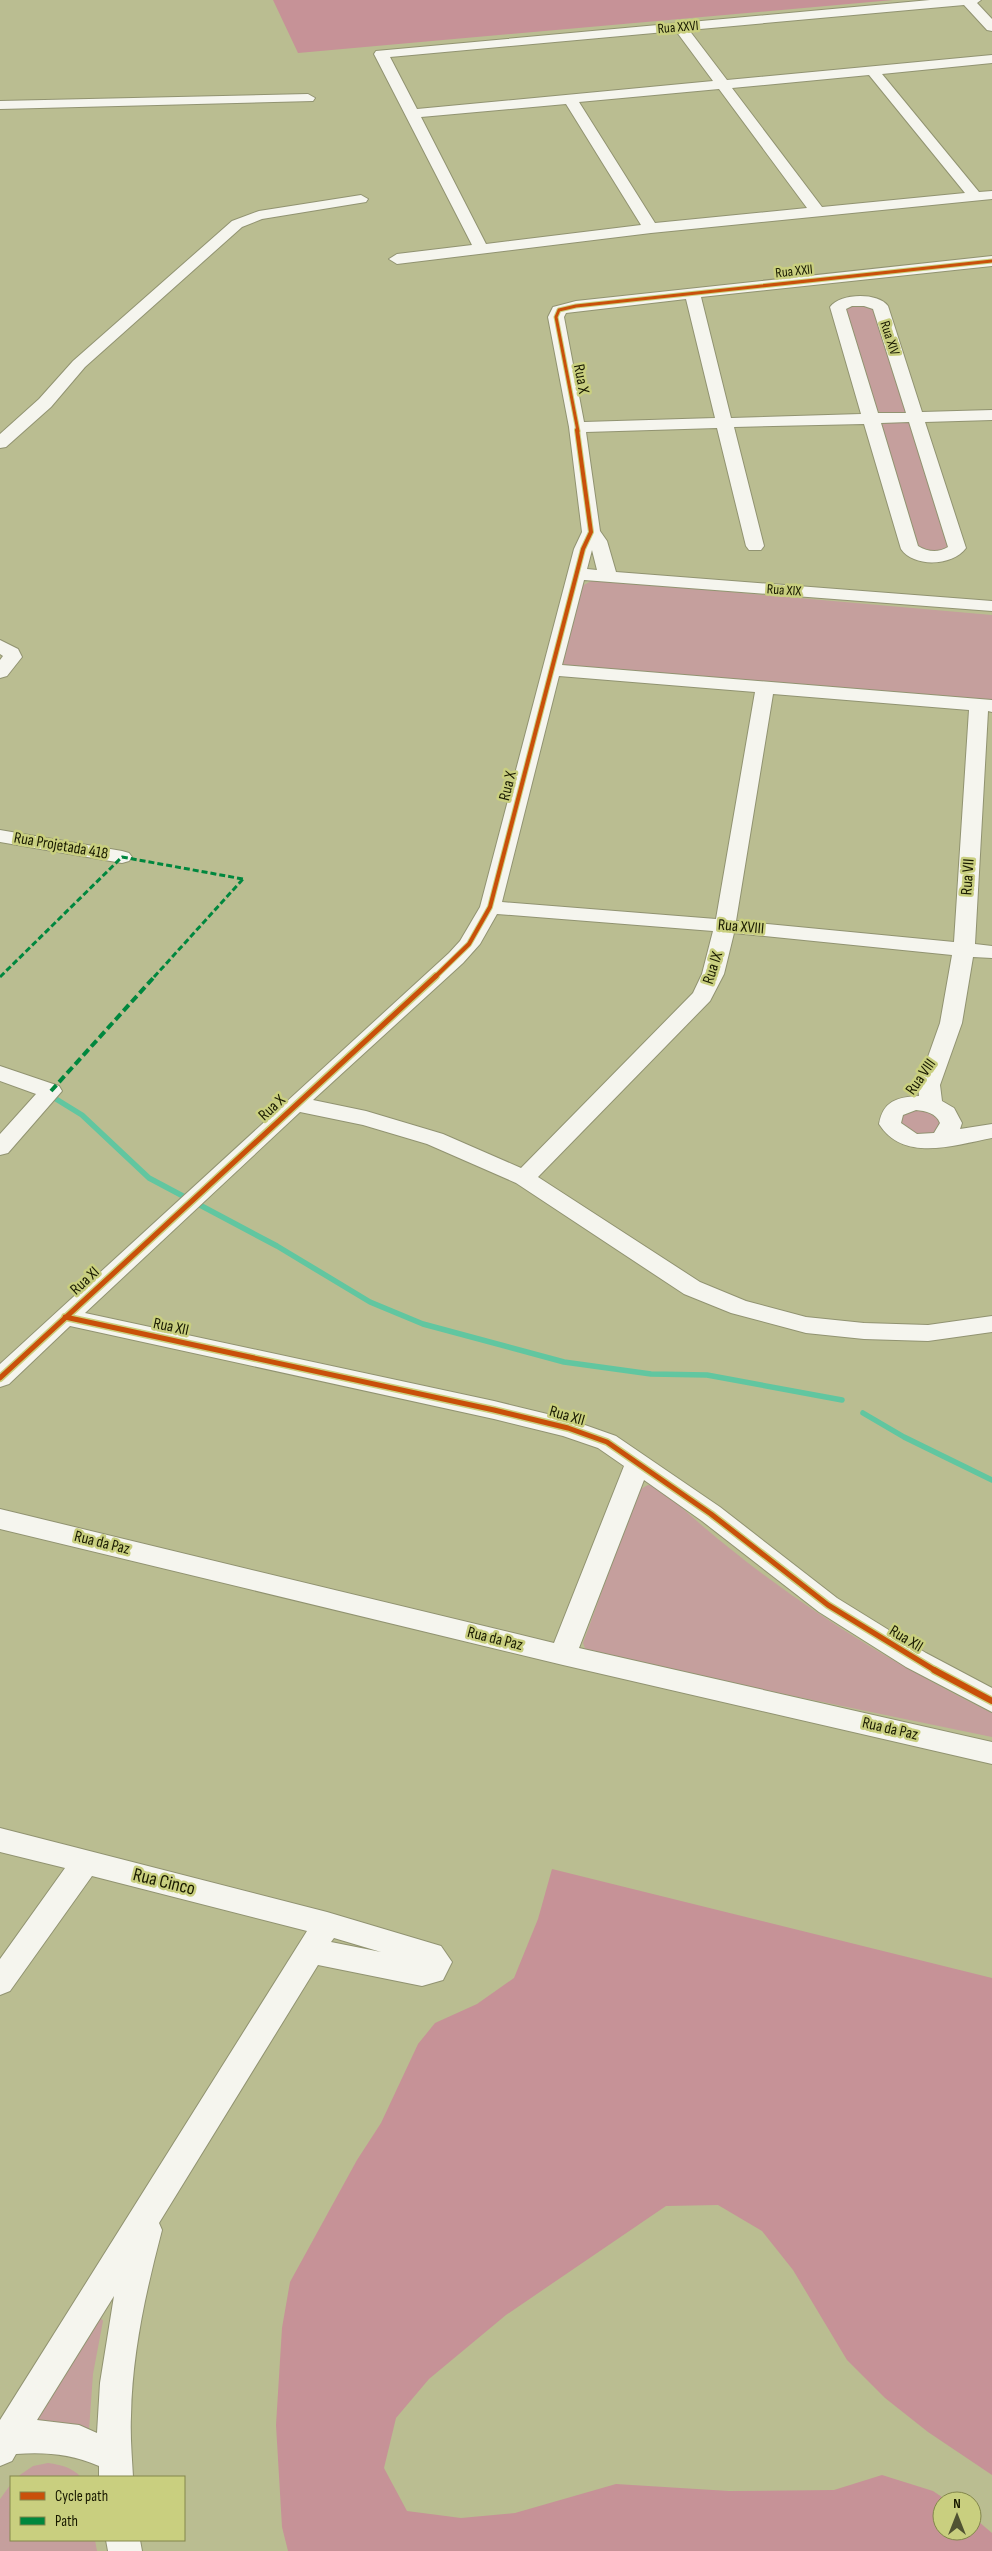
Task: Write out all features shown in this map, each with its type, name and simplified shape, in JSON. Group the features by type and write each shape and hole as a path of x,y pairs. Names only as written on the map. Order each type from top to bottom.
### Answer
{"street":[{"path":"968,0 992,27"},
{"name":"Rua XXVI","path":"413,114 381,54 974,0"},
{"path":"680,27 817,211"},
{"path":"482,248 413,114 992,59"},
{"path":"873,71 975,196"},
{"path":"0,105 308,98"},
{"path":"570,99 651,228"},
{"path":"397,259 651,228 992,195"},
{"path":"0,443 45,403 78,364 237,224 259,215 361,198"},
{"name":"Rua XXII","path":"599,303 992,261"},
{"path":"692,293 755,546"},
{"name":"Rua XIV","path":"849,301 866,301 880,306 956,548 945,555 925,556 910,549 871,418 838,307 849,301"},
{"name":"Rua X","path":"192,1199 456,958 469,944 490,908 550,670 585,541 591,532 577,426 556,313 565,308 599,303"},
{"path":"577,426 992,415"},
{"path":"591,532 598,541 608,576"},
{"name":"Rua XIX","path":"577,574 992,606"},
{"path":"550,670 986,706"},
{"name":"Rua IX","path":"524,1178 702,996 709,984 726,926 765,688"},
{"name":"Rua VII","path":"942,1047 951,1023 964,949 986,706"},
{"name":"Rua Projetada 418","path":"0,836 122,857"},
{"name":"Rua XVIII","path":"490,908 726,926 992,952"},
{"name":"Rua VIII","path":"931,1105 929,1086 942,1047"},
{"name":"Rua VIII","path":"900,1106 942,1047"},
{"path":"0,1073 50,1091 0,1148"},
{"path":"937,1140 949,1131 950,1120 944,1111 931,1105 916,1102 900,1106 890,1116 890,1124 895,1132 905,1139 918,1142 937,1140 992,1131"},
{"path":"295,1104 366,1118 435,1139 524,1178 692,1288 739,1306 806,1325 864,1332 928,1333 992,1324"},
{"path":"950,1120 992,1120"},
{"name":"Rua XI","path":"0,1378 192,1199"},
{"name":"Rua XII","path":"65,1317 568,1428 607,1442 711,1514 828,1605 916,1660 992,1701"},
{"path":"563,1656 638,1462"},
{"name":"Rua da Paz","path":"0,1519 563,1656 992,1752"},
{"name":"Rua Cinco","path":"0,1840 327,1924 431,1955 437,1962 436,1969 422,1974 312,1951"},
{"path":"0,1982 86,1862"},
{"path":"3,2444 312,1951 327,1924"},
{"path":"115,2467 115,2397 120,2343 130,2287 154,2204"},
{"path":"3,2444 41,2436 79,2441 115,2467"}],"shaded area":[{"path":"273,0 893,0 298,53"},
{"path":"849,305 872,305 913,409 905,413 895,414 885,414 877,410 844,309"},
{"path":"888,422 910,422 950,545 940,551 919,549 881,425"},
{"path":"593,580 992,615 992,702 564,666 562,661 582,586"},
{"path":"910,1107 941,1114 942,1132 916,1138 895,1118"},
{"path":"648,1485 659,1487 736,1554 817,1613 903,1666 992,1713 992,1737 590,1654 586,1651 583,1643 639,1490"},
{"path":"552,1869 992,1978 992,2475 928,2432 885,2398 847,2360 793,2270 762,2231 718,2205 666,2206 506,2315 429,2379 396,2418 384,2468 407,2511 461,2518 515,2513 616,2484 729,2491 834,2490 882,2475 933,2491 932,2541 982,2541 982,2524 992,2533 992,2551 288,2551 282,2527 276,2425 282,2328 290,2282 357,2160 381,2123 418,2044 435,2023 477,2004 514,1978 538,1919"},
{"path":"100,2317 103,2321 93,2374 89,2430 37,2424 32,2417"},
{"path":"48,2463 58,2465 74,2471 80,2476 18,2476 33,2466"},
{"path":"10,2485 10,2541 95,2541 97,2551 0,2551 0,2499"}],"waterway":[{"path":"56,1099 82,1115 149,1178 277,1246 370,1302 423,1324 564,1362 651,1374 707,1375 842,1400"},
{"path":"863,1413 904,1437 992,1480"}],"marked path":[{"path":"0,977 122,857 243,879"},
{"path":"51,1091 243,879"}],"cycle path":[{"path":"0,1378 196,1195 456,958 469,944 490,907 583,549 591,532 577,427 556,317 559,310 576,306 992,261"},
{"path":"65,1317 494,1410 568,1428 607,1442 711,1514 828,1605 916,1660 992,1701"}]}
